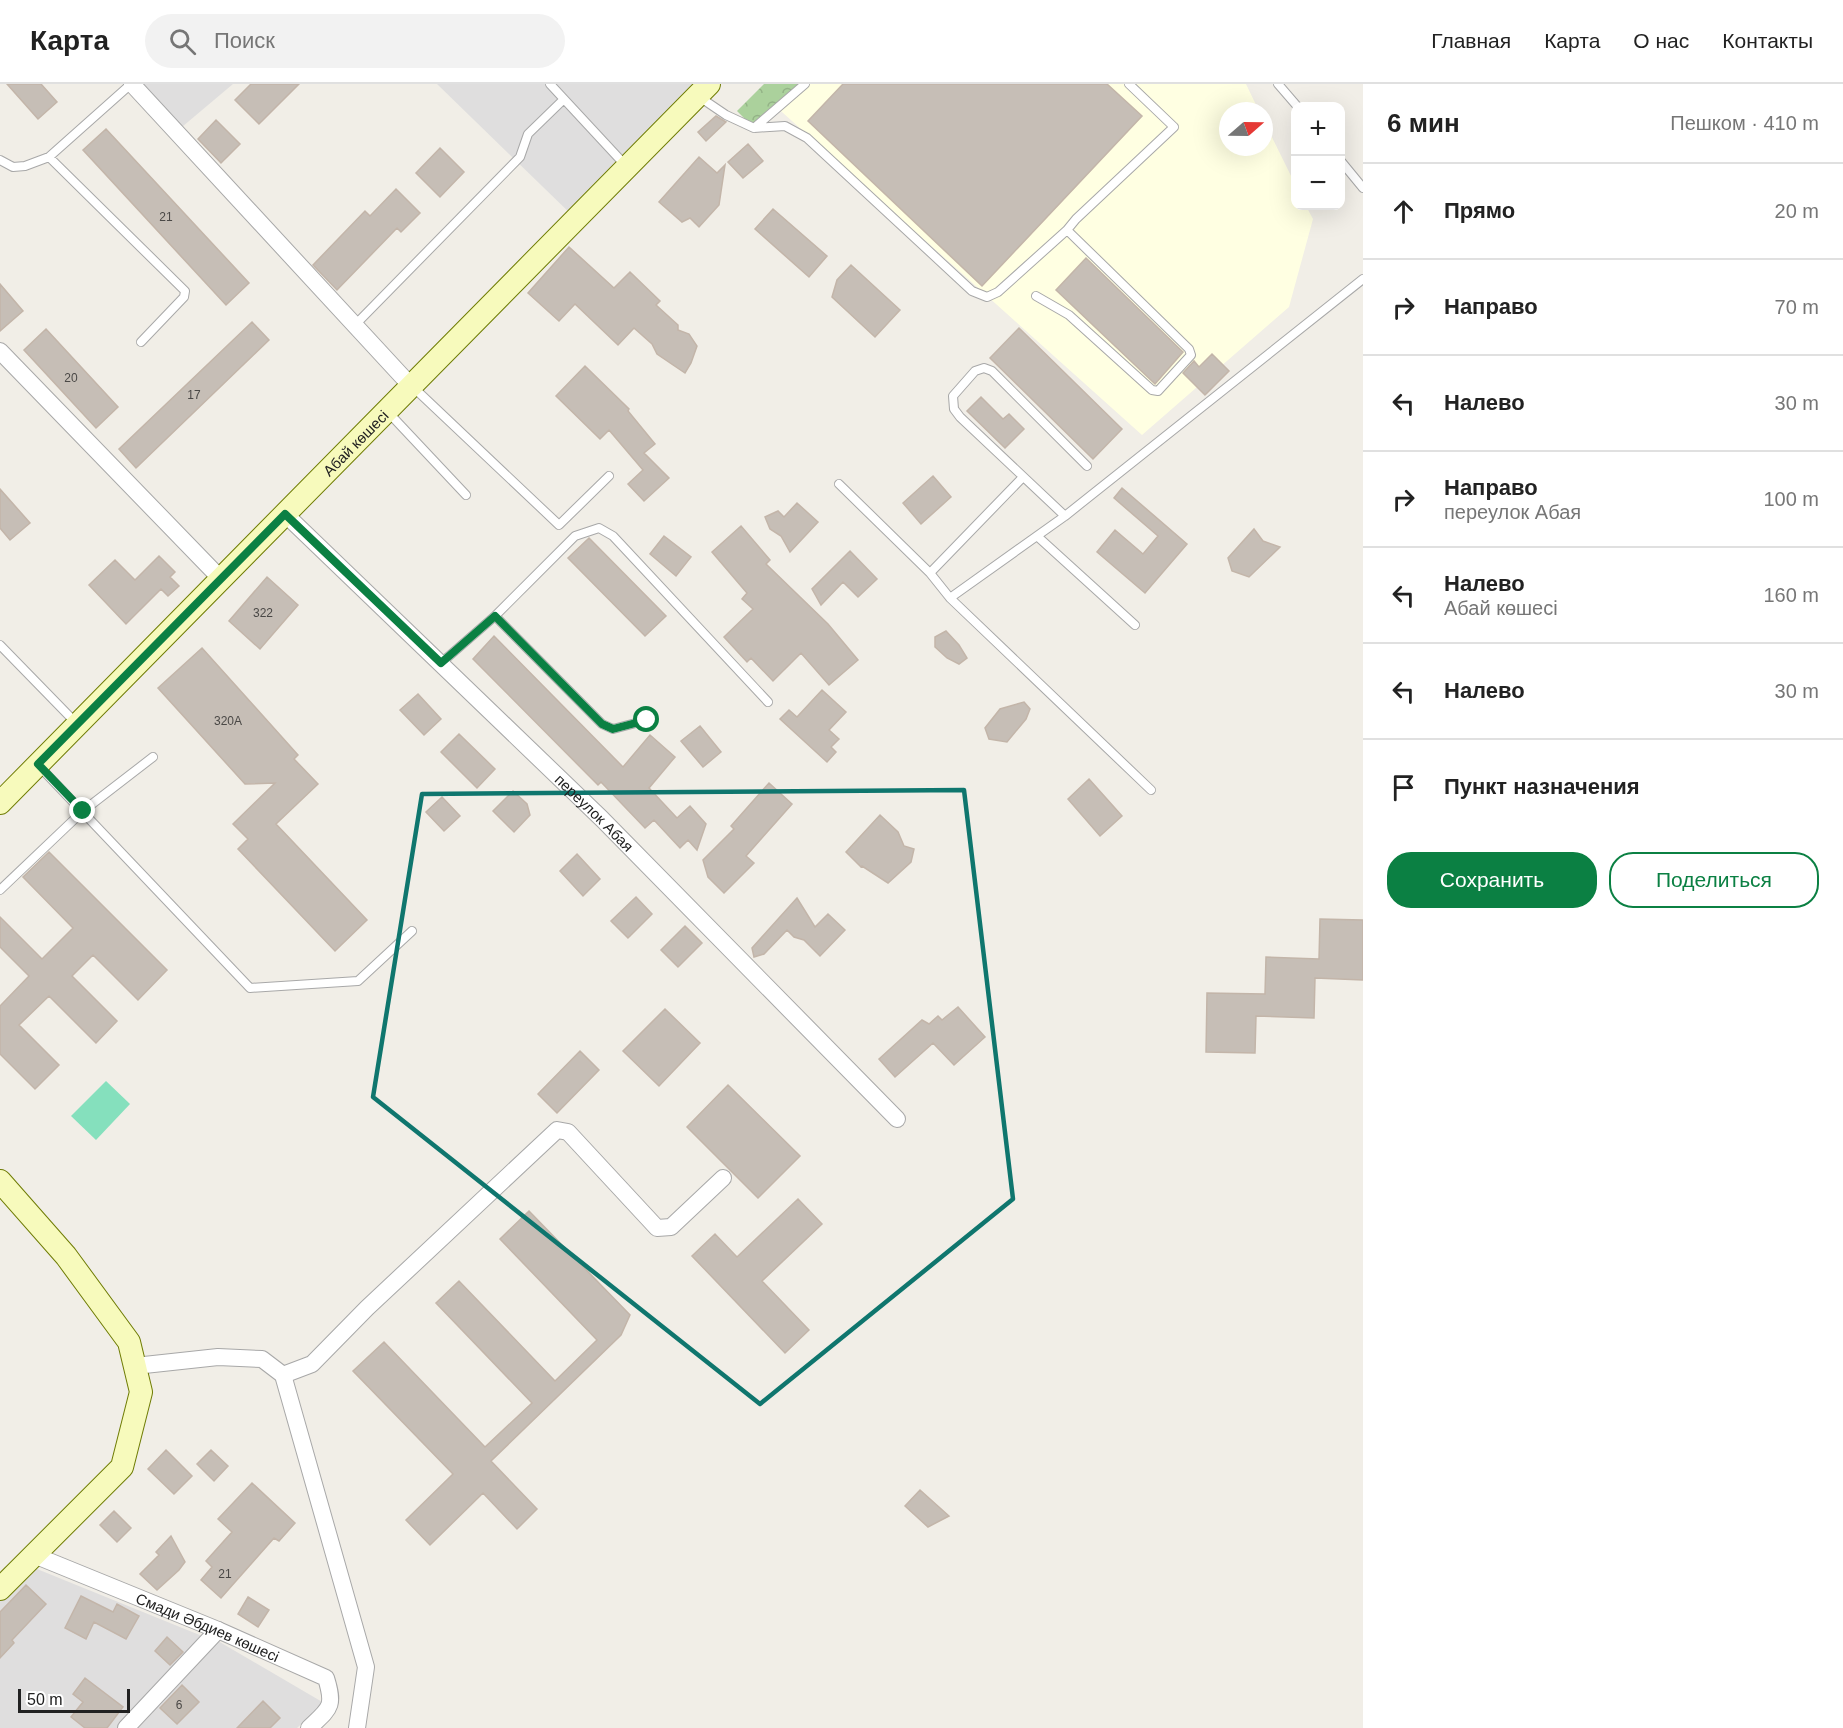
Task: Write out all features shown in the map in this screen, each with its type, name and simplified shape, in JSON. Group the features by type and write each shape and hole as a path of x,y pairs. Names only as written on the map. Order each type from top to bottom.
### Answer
{"main road":[{"name":"Абай көшесі","path":"0,803 627,167 702,88"},
{"path":"0,1181 66,1256 129,1342 141,1392 122,1467 0,1589"}],"street":[{"path":"131,84 411,386"},
{"path":"0,351 221,579"},
{"name":"переулок Абая","path":"285,514 602,819 897,1119"},
{"path":"283,1375 312,1364 375,1300 557,1130 568,1131 657,1228 671,1227 723,1178"},
{"path":"135,1366 218,1357 262,1359 283,1375 366,1667 357,1728"},
{"name":"Смади Әбдиев көшесі","path":"34,1555 218,1630 326,1678 332,1697 326,1712 309,1728"},
{"path":"126,1728 218,1630"}],"lane":[{"path":"0,160 13,167 25,166 49,157 131,84"},
{"path":"550,84 627,167"},
{"path":"754,128 806,84"},
{"path":"702,88 726,115 754,128 785,126 807,138 972,291 987,297 998,292 1067,230 1174,126 1129,84"},
{"path":"1278,84 1294,102"},
{"path":"355,325 520,157 528,134 564,100"},
{"path":"49,157 185,291 184,297 141,342"},
{"path":"1345,165 1363,188"},
{"path":"1036,296 1069,315 1152,390 1158,391 1191,355 1189,349 1067,230"},
{"path":"950,598 1065,516 1363,279"},
{"path":"1065,516 954,409 954,396 975,371 984,368 992,371 1087,466"},
{"path":"411,386 559,525 609,476"},
{"path":"387,411 466,495"},
{"path":"930,573 1023,477"},
{"path":"839,484 930,573 950,598 1151,790"},
{"path":"441,663 495,616 575,536 599,528 613,536 768,702"},
{"path":"1037,536 1135,625"},
{"path":"495,616 602,724 613,729 647,720"},
{"path":"0,645 77,724"},
{"path":"0,890 83,811 153,757"},
{"path":"38,764 250,988 358,981 412,931"}],"highlighted area":[{"path":"964,790 1013,1199 760,1404 373,1097 422,794"}],"shaded area":[{"path":"131,84 233,84 176,132"},
{"path":"437,84 709,84 576,219"},
{"path":"773,84 1246,84 1255,102 1219,102 1219,156 1273,156 1273,139 1291,176 1291,210 1308,210 1313,219 1289,307 1142,435 763,95"},
{"path":"32,1567 207,1638 118,1728 0,1728 0,1599"},
{"path":"218,1641 324,1703 297,1728 132,1728"}],"green space":[{"path":"764,84 805,84 754,128 737,111"},
{"path":"106,1081 130,1104 96,1140 71,1116"}],"building":[{"path":"7,84 41,84 57,102 38,119"},
{"path":"251,84 299,84 259,124 235,100"},
{"path":"843,84 1107,84 1142,116 982,286 808,121"},
{"path":"716,116 726,122 706,141 698,132"},
{"path":"216,120 240,144 221,163 198,139"},
{"path":"106,129 249,283 226,305 83,150"},
{"path":"748,144 763,161 743,178 728,162"},
{"path":"440,148 464,172 440,197 416,173"},
{"path":"699,157 717,173 725,165 719,205 699,227 690,218 682,222 659,202"},
{"path":"396,189 420,213 401,232 397,228 337,290 313,265 365,211 370,216"},
{"path":"773,209 827,256 809,277 755,229"},
{"path":"569,247 614,288 630,272 660,301 656,305 678,325 678,330 689,334 697,346 685,373 657,354 652,344 634,328 618,345 575,304 559,321 528,293"},
{"path":"1086,258 1183,352 1155,384 1056,290"},
{"path":"851,265 900,310 875,337 832,297 837,280"},
{"path":"0,284 23,311 0,331"},
{"path":"252,322 269,340 136,468 119,449"},
{"path":"1019,328 1122,429 1093,459 990,358"},
{"path":"46,329 118,407 96,428 24,350"},
{"path":"1212,354 1229,371 1205,395 1183,373 1194,361 1199,367"},
{"path":"585,366 629,409 628,411 655,444 644,453 669,478 644,501 628,484 643,470 609,430 600,439 556,396"},
{"path":"981,397 1003,419 1009,414 1024,429 1005,448 967,411"},
{"path":"933,476 951,497 921,524 903,503"},
{"path":"1122,488 1187,544 1145,593 1097,552 1115,530 1143,554 1158,536 1114,498"},
{"path":"0,489 30,523 10,540 0,528"},
{"path":"797,503 818,522 790,552 781,536 770,529 765,517 778,511 784,517"},
{"path":"741,526 770,560 766,564 828,624 858,660 829,685 801,653 773,681 751,658 747,662 724,637 753,609 742,599 747,593 712,552"},
{"path":"1254,529 1263,541 1280,547 1249,577 1232,571 1228,558"},
{"path":"664,536 691,557 676,576 650,554"},
{"path":"589,538 666,616 645,636 568,558"},
{"path":"850,551 877,579 858,597 843,582 821,605 812,589"},
{"path":"159,556 175,572 170,577 179,586 168,596 161,589 126,624 89,585 115,560 135,580"},
{"path":"267,577 298,605 260,649 229,621"},
{"path":"946,631 967,658 959,664 947,658 935,647 935,637"},
{"path":"494,636 623,767 650,735 675,757 649,788 677,818 690,806 706,824 697,850 688,840 680,848 654,820 645,828 601,782 598,785 473,659"},
{"path":"202,648 298,755 294,759 318,784 276,824 367,920 335,951 238,849 248,839 233,824 275,783 245,784 158,688"},
{"path":"822,690 846,712 829,730 839,739 831,747 836,752 827,762 780,719 789,710 797,717"},
{"path":"418,694 441,719 424,735 400,710"},
{"path":"1024,702 1030,709 1026,719 1007,742 989,739 985,728 1000,709"},
{"path":"700,726 721,752 703,767 681,741"},
{"path":"459,734 495,769 477,788 441,752"},
{"path":"1089,779 1122,816 1100,836 1068,799"},
{"path":"769,783 792,804 746,856 754,863 724,893 708,877 703,860 734,829 731,826"},
{"path":"513,791 527,804 530,815 514,832 493,811"},
{"path":"442,797 460,816 444,831 426,812"},
{"path":"880,815 898,832 904,846 914,849 911,862 888,883 861,867 846,852"},
{"path":"49,852 167,970 138,1000 93,955 72,976 117,1021 96,1043 49,996 19,1025 59,1065 35,1089 0,1054 0,1006 29,976 0,947 0,917 42,959 73,928 23,877"},
{"path":"577,854 600,879 583,896 560,871"},
{"path":"636,897 652,914 628,938 611,921"},
{"path":"797,898 815,927 828,914 845,930 820,956 804,940 794,937 787,930 764,954 754,957 752,948"},
{"path":"1320,919 1363,920 1363,980 1315,978 1314,1018 1256,1016 1255,1053 1206,1052 1207,993 1265,994 1266,957 1319,959"},
{"path":"685,926 702,943 678,967 661,950"},
{"path":"958,1007 985,1037 954,1065 933,1043 895,1077 879,1059 922,1020 929,1024 938,1016 942,1020"},
{"path":"665,1009 700,1043 659,1086 623,1051"},
{"path":"580,1051 599,1070 557,1113 538,1094"},
{"path":"728,1085 800,1156 758,1198 687,1127"},
{"path":"798,1199 822,1224 762,1281 809,1330 785,1353 692,1256 715,1234 737,1257"},
{"path":"529,1211 630,1315 621,1335 491,1461 537,1509 517,1529 483,1493 430,1545 406,1520 453,1474 353,1371 384,1342 485,1447 532,1403 436,1303 459,1281 555,1381 597,1340 500,1239"},
{"path":"166,1450 192,1476 174,1494 148,1469"},
{"path":"211,1450 228,1466 214,1481 197,1464"},
{"path":"252,1483 295,1523 279,1541 274,1538 221,1598 201,1580 212,1567 206,1561 232,1532 218,1519"},
{"path":"920,1490 949,1516 928,1527 905,1506"},
{"path":"114,1511 131,1528 117,1542 100,1525"},
{"path":"171,1536 185,1562 157,1590 140,1574 159,1555 156,1552"},
{"path":"26,1585 46,1604 12,1640 14,1643 0,1658 0,1612"},
{"path":"81,1596 113,1612 117,1604 139,1616 126,1639 94,1622 86,1639 65,1628"},
{"path":"248,1597 269,1610 258,1627 238,1614"},
{"path":"167,1637 183,1652 170,1665 155,1651"},
{"path":"85,1678 123,1707 107,1728 85,1728 71,1717 83,1702 73,1694"},
{"path":"182,1685 199,1702 177,1724 160,1708"},
{"path":"263,1701 280,1718 270,1728 237,1728"}],"route":[{"path":"83,811 38,764 285,514 441,663 495,616 602,724 613,729 647,720"}]}
